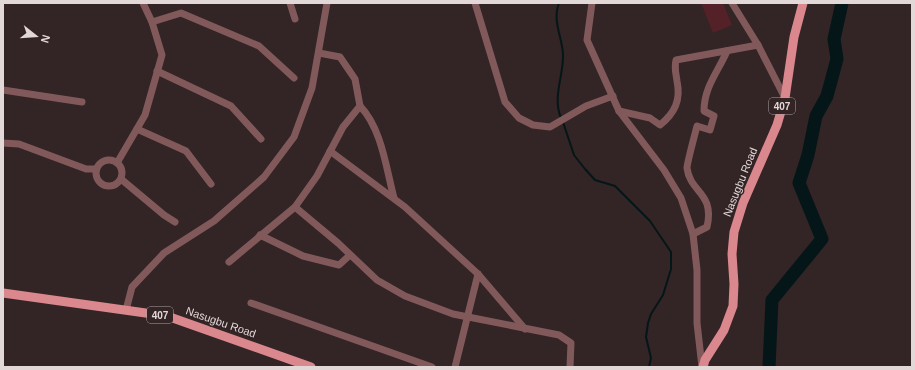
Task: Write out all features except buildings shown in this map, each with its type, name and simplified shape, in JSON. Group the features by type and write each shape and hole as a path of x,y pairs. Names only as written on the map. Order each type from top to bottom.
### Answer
{"main road":[{"name":"Nasugbu Road","path":"703,367 705,360 724,330 730,317 734,296 732,254 734,232 743,203 777,125 785,98 794,36 803,3"},
{"name":"Nasugbu Road","path":"3,293 167,316 311,367"}],"street":[{"path":"117,163 145,115 162,55 152,22 142,3"},
{"path":"290,3 295,19"},
{"path":"126,310 132,287 164,253 214,222 264,177 294,137 312,88 327,3"},
{"path":"475,3 505,102 519,118 533,125 550,127 586,106 613,96"},
{"path":"592,3 587,40 619,111 664,170 681,198 693,234 697,270 696,323 703,367"},
{"path":"732,3 758,45 785,98"},
{"path":"152,22 181,13 259,46 294,78"},
{"path":"619,111 650,118 660,125 672,116 678,100 677,82 674,69 676,60 758,45"},
{"path":"693,234 706,227 709,218 706,200 691,181 687,167 697,126 710,130 714,116 704,111 704,100 710,82 727,51"},
{"path":"319,53 340,57 355,79 360,106 367,113 379,139 394,198"},
{"path":"158,71 231,106 261,139"},
{"path":"3,90 82,102"},
{"path":"229,262 295,207 317,176 343,127 360,106"},
{"path":"137,129 186,151 210,184"},
{"path":"3,143 19,144 86,170 96,169 105,160 109,160 117,163 122,170 121,179 118,183 110,187 102,185 96,178 96,169"},
{"path":"330,151 394,198 478,274 525,328"},
{"path":"121,179 164,215 175,222"},
{"path":"295,207 350,254 377,280 405,296 453,314 559,335 571,343 570,367"},
{"path":"260,235 303,256 339,265 350,254"},
{"path":"455,367 478,274"},
{"path":"251,303 432,367"}],"shaded area":[{"path":"701,3 723,3 732,25 713,33"}],"waterway":[{"path":"559,3 557,10 557,22 563,54 558,94 561,118"},
{"path":"769,367 772,300 822,239 799,183 808,155 816,116 827,96 837,59 834,39 842,3"},
{"path":"563,122 574,155 585,169 595,180 615,186 650,221 671,252 671,269 663,295 651,314 648,323 646,337 651,358 649,367"}]}
